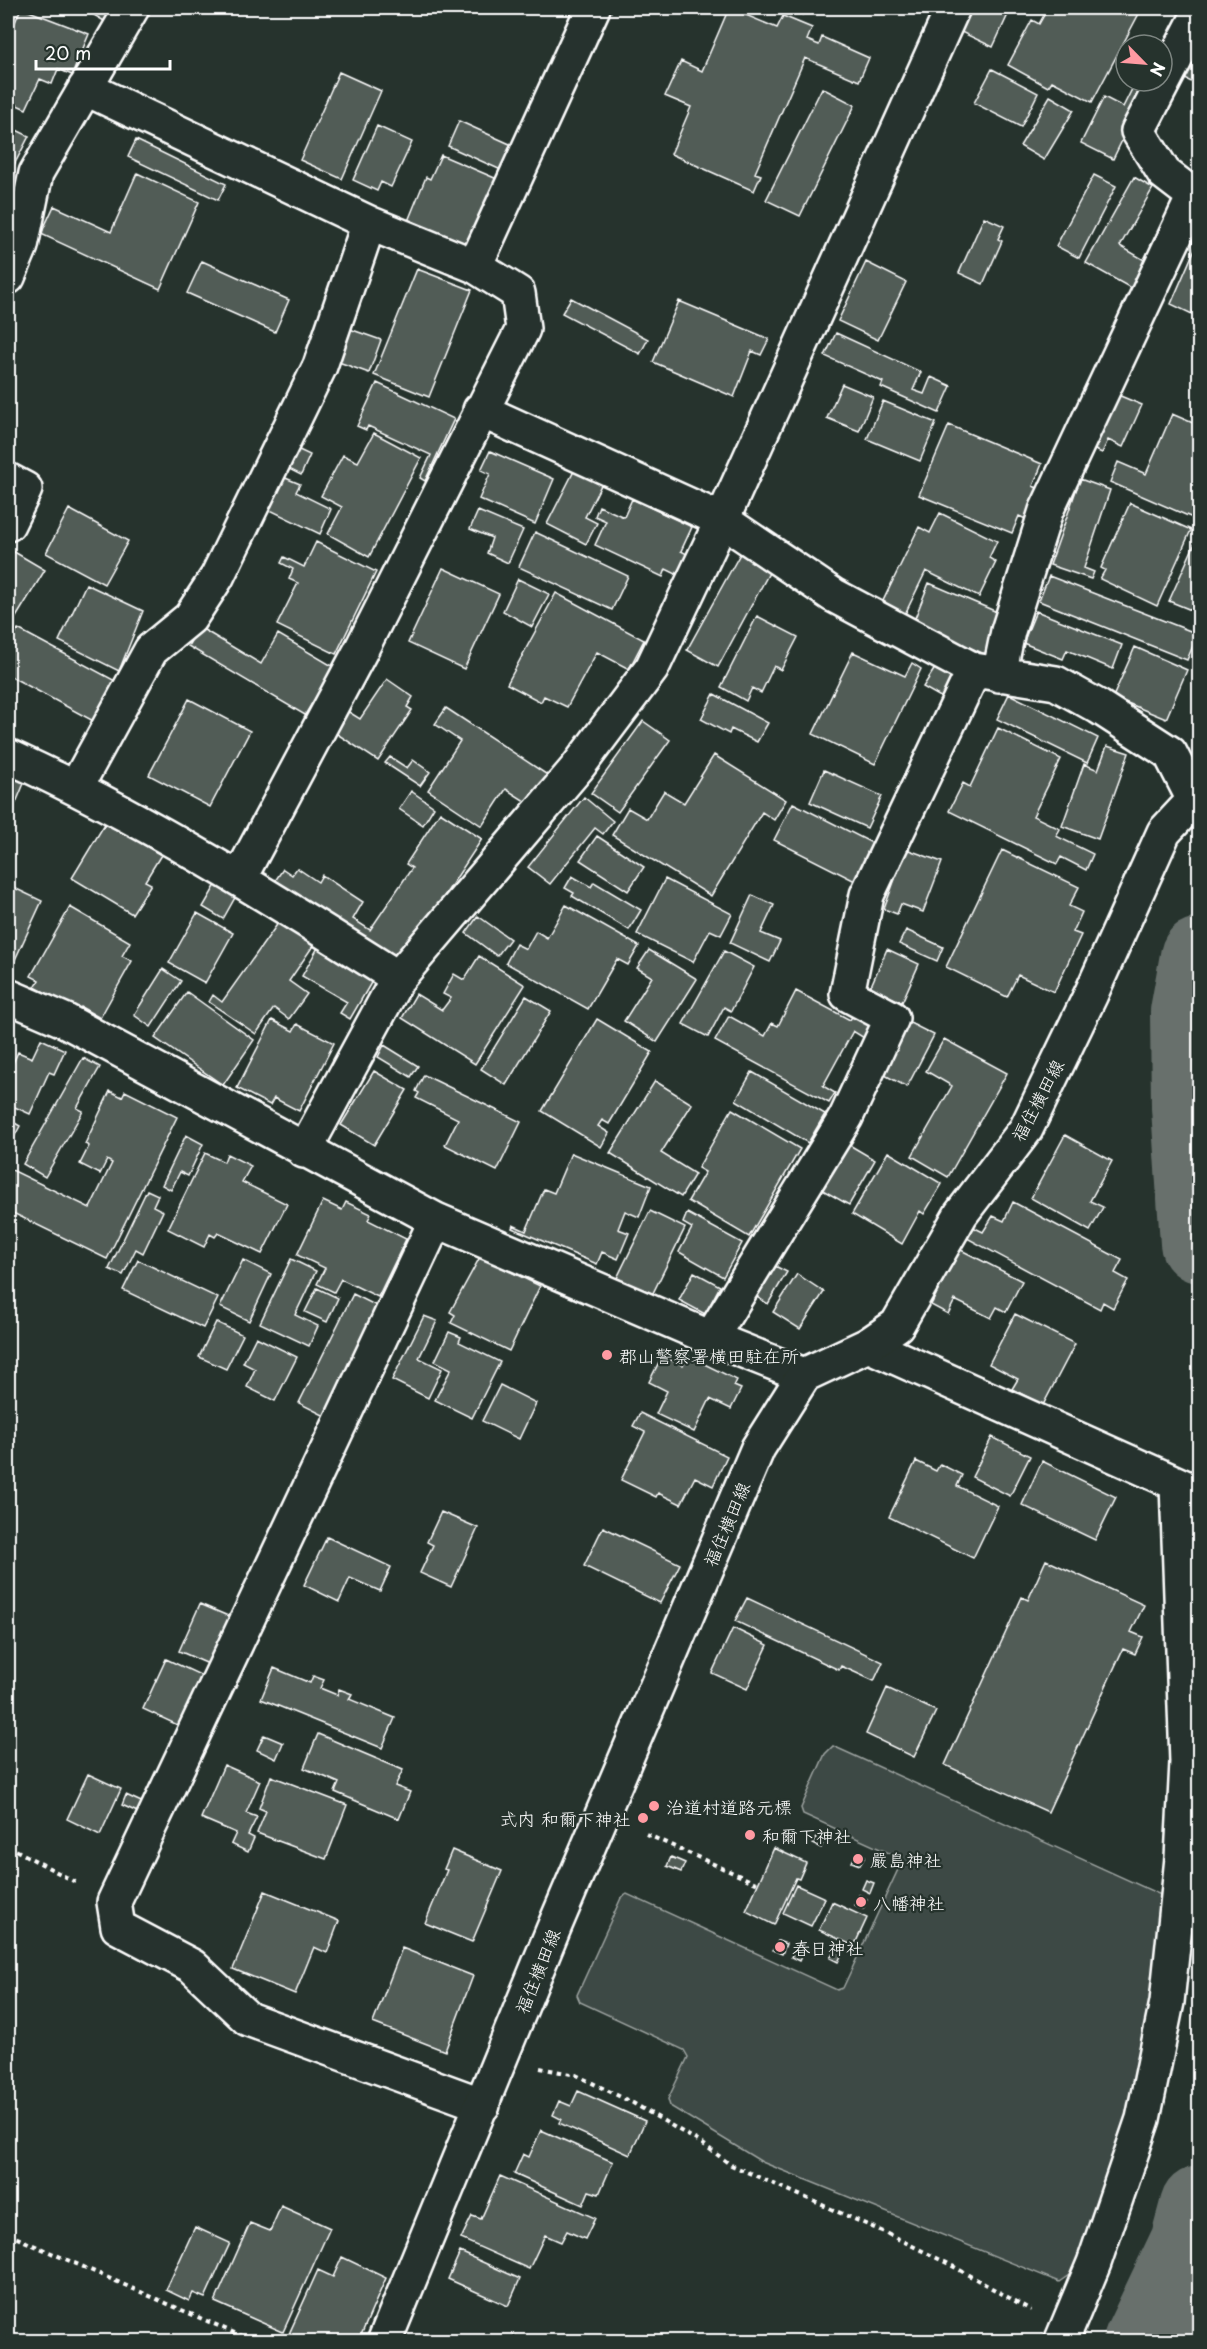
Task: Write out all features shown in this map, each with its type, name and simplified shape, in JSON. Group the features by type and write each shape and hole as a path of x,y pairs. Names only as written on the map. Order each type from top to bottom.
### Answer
{"street":[{"path":"8,277 21,246 36,173 132,8"},
{"path":"475,266 593,8"},
{"path":"304,1151 399,978 577,768 652,668 722,520 953,8"},
{"path":"711,1338 846,1117 892,1018 847,994 867,896 1008,631 1046,511 1194,196 1164,173 1138,131 1200,12"},
{"path":"85,88 369,223 475,266 518,293 523,329 480,410 360,652 240,877"},
{"path":"76,787 151,650 190,618 217,577 321,366 369,223"},
{"path":"480,410 722,520 833,595 987,672 1056,684 1099,707 1170,753 1197,799"},
{"path":"8,480 25,489 8,524"},
{"path":"8,756 76,787 240,877 399,978"},
{"name":"福住横田線","path":"384,2342 553,1930 758,1448 804,1375 868,1345 897,1325 961,1214 1026,1129 1091,994 1164,832 1197,799"},
{"path":"8,996 66,1021 436,1220 711,1338 804,1375"},
{"path":"436,1220 114,1902 118,1927 192,1966 248,2019 483,2105"},
{"path":"868,1345 1188,1489 1187,1762 1182,1858 1167,2002 1143,2119 1095,2263 1063,2336"}],"path":[{"path":"646,1834 758,1884"},
{"path":"8,1846 114,1902"},
{"path":"533,2066 576,2075 633,2103 703,2144 731,2164 947,2263 1063,2336"},
{"path":"8,2234 255,2342"}],"shaded area":[{"path":"833,1746 1161,1895 1167,1911 1153,2019 1122,2139 1076,2270 1059,2282 762,2162 670,2106 668,2099 688,2057 684,2050 580,2002 577,1995 621,1898 627,1894 837,1990 843,1988 901,1863 898,1857 803,1814 801,1808 825,1754"}],"building":[{"path":"21,8 89,34 72,75 58,69 52,84 40,79 26,109 8,101 8,39"},
{"path":"82,8 111,8 104,21"},
{"path":"729,8 777,28 783,16 812,28 807,40 819,45 822,37 869,58 859,81 805,58 755,173 761,175 754,191 671,154 691,107 665,96 681,61 702,71"},
{"path":"789,8 806,8 803,15"},
{"path":"972,8 1011,8 993,47 961,32"},
{"path":"1048,8 1142,8 1129,33 1114,33 1114,61 1092,102 1052,81 1048,87 1008,65 1032,20 1039,24"},
{"path":"1200,45 1200,86 1185,79"},
{"path":"992,69 1038,93 1021,127 974,103"},
{"path":"339,72 381,91 342,179 300,160"},
{"path":"822,88 855,105 800,216 766,200"},
{"path":"1130,93 1145,93 1113,159 1081,143 1104,97 1123,107"},
{"path":"1050,96 1074,110 1044,160 1020,146"},
{"path":"459,121 512,145 501,170 448,146"},
{"path":"8,126 29,136 14,165 8,162"},
{"path":"377,126 412,142 391,187 381,182 377,191 353,180"},
{"path":"136,140 226,184 218,200 128,157"},
{"path":"441,155 497,179 469,246 408,221 426,177 430,179"},
{"path":"137,173 199,202 160,289 41,234 54,206 111,232"},
{"path":"1094,175 1116,186 1079,258 1056,246"},
{"path":"1134,177 1153,188 1120,246 1153,265 1138,292 1086,263"},
{"path":"984,217 1004,226 998,239 1002,241 983,284 959,273"},
{"path":"1200,237 1200,297 1192,314 1171,304"},
{"path":"202,261 289,300 275,332 187,293"},
{"path":"866,262 906,282 878,340 838,321"},
{"path":"417,269 472,290 429,397 374,375"},
{"path":"571,298 648,339 640,354 562,313"},
{"path":"679,301 769,339 761,355 752,351 734,397 653,362"},
{"path":"344,327 381,340 369,373 333,360"},
{"path":"836,333 921,372 913,390 924,394 931,377 951,386 939,413 881,387 883,382 825,356"},
{"path":"377,383 454,419 425,481 420,478 431,455 368,426 366,430 357,426"},
{"path":"842,384 873,397 859,431 827,418"},
{"path":"1118,395 1142,405 1123,447 1108,440 1102,453 1093,449"},
{"path":"883,401 936,423 920,461 867,439"},
{"path":"1172,414 1200,426 1200,508 1195,519 1110,482 1118,462 1146,474"},
{"path":"949,425 1042,464 1033,486 1042,490 1030,521 1019,516 1012,533 919,495"},
{"path":"374,433 421,458 369,557 328,534 342,507 321,496 343,455 358,462"},
{"path":"297,449 310,455 301,475 289,469"},
{"path":"490,451 554,479 535,524 479,499 490,474 481,470"},
{"path":"574,471 601,485 585,517 597,523 586,544 547,524"},
{"path":"283,477 300,484 296,492 331,509 320,534 268,509"},
{"path":"1080,479 1110,490 1084,568 1094,572 1091,579 1050,565"},
{"path":"632,499 692,527 681,551 689,555 680,576 666,569 663,577 595,545 606,521 595,516 599,506 624,517"},
{"path":"1130,503 1191,530 1157,606 1100,579 1105,570 1101,568"},
{"path":"69,509 128,541 104,584 46,553"},
{"path":"478,511 523,530 508,563 487,553 492,538 470,529"},
{"path":"940,513 997,541 989,558 996,562 979,597 926,571 905,614 882,603 919,527 930,533"},
{"path":"535,532 628,576 612,610 519,567"},
{"path":"1200,532 1200,605 1196,612 1169,601"},
{"path":"316,542 376,572 336,654 277,625 298,583 289,579 293,569 281,563 284,557 304,567"},
{"path":"11,550 45,570 15,619 8,615 8,556"},
{"path":"740,554 770,571 718,667 687,650"},
{"path":"443,568 499,594 464,669 408,643"},
{"path":"1049,576 1198,634 1187,660 1039,601"},
{"path":"518,579 549,594 532,627 503,611"},
{"path":"929,583 1004,615 987,655 913,623"},
{"path":"86,584 143,611 119,671 59,641"},
{"path":"556,593 644,640 629,669 597,652 567,707 544,696 541,702 507,684"},
{"path":"1036,611 1122,645 1113,669 1067,650 1063,659 1023,643"},
{"path":"757,616 798,637 781,670 774,666 761,693 752,688 746,701 721,687"},
{"path":"199,627 261,664 278,634 334,667 305,715 188,646"},
{"path":"18,629 119,683 97,723 8,675 8,639 11,641"},
{"path":"1135,647 1187,670 1166,719 1113,697"},
{"path":"853,652 905,676 912,663 921,669 875,764 813,734"},
{"path":"935,668 955,680 944,699 923,687"},
{"path":"387,679 413,697 407,707 412,710 378,761 328,728 341,707 360,719"},
{"path":"714,694 768,723 757,742 731,729 729,734 701,719"},
{"path":"1009,694 1098,738 1087,763 997,719"},
{"path":"189,699 250,731 210,807 149,775"},
{"path":"446,708 549,776 531,805 506,789 482,826 428,790 460,741 435,724"},
{"path":"643,721 670,740 618,812 591,793"},
{"path":"998,728 1061,759 1033,816 1060,829 1056,836 1093,854 1086,870 1061,857 1057,864 949,811 963,783 970,787"},
{"path":"1107,746 1129,753 1098,839 1062,826 1084,764 1098,770"},
{"path":"714,755 786,800 774,820 762,812 711,896 612,835 628,808 647,819 664,791 684,803"},
{"path":"390,757 407,768 413,760 430,772 420,786 385,763"},
{"path":"824,770 882,796 867,828 810,802"},
{"path":"8,774 25,781 8,822"},
{"path":"411,791 434,807 423,825 399,809"},
{"path":"584,797 613,821 603,834 595,828 550,884 528,867"},
{"path":"793,803 874,844 855,881 774,840"},
{"path":"440,812 482,839 400,963 275,881 283,869 292,875 297,868 318,882 322,875 363,902 353,919 370,930 412,868 406,864"},
{"path":"106,822 161,855 145,881 151,884 132,914 72,878"},
{"path":"597,836 644,867 628,891 580,860"},
{"path":"906,849 942,862 923,912 901,904 897,914 884,909"},
{"path":"1002,850 1079,887 1069,906 1082,912 1073,932 1081,935 1054,992 1018,975 1007,997 946,967"},
{"path":"572,876 591,887 594,882 641,910 629,930 572,896 574,893 565,888"},
{"path":"665,879 732,914 721,935 710,930 693,962 637,934"},
{"path":"217,883 237,894 223,919 203,907"},
{"path":"8,885 42,901 8,975"},
{"path":"752,895 774,905 761,933 780,941 770,962 730,943"},
{"path":"566,905 639,946 628,965 617,959 588,1009 506,963 516,944 526,949 536,931 547,938"},
{"path":"70,907 130,942 122,956 132,961 100,1018 81,1007 78,1011 35,987 39,980 31,976"},
{"path":"197,913 233,933 205,983 169,963"},
{"path":"478,916 510,939 497,956 466,933"},
{"path":"281,919 315,943 289,981 307,994 289,1019 274,1008 256,1034 209,1002 213,995 222,1002"},
{"path":"906,930 943,947 937,961 899,944"},
{"path":"320,944 375,976 350,1019 340,1013 347,1002 302,976"},
{"path":"887,949 919,964 902,1002 870,988"},
{"path":"649,950 697,979 657,1042 624,1021 652,977 637,968"},
{"path":"724,951 754,967 731,1011 724,1007 708,1037 683,1024"},
{"path":"479,956 525,985 475,1064 402,1018 416,994 442,1010 451,998 443,994 454,974 464,980"},
{"path":"163,969 181,981 151,1027 134,1015"},
{"path":"796,991 850,1020 855,1011 873,1020 864,1038 853,1031 823,1086 835,1093 829,1103 715,1041 729,1016 765,1036 772,1023 778,1026"},
{"path":"187,992 254,1040 223,1085 155,1038"},
{"path":"526,996 551,1011 506,1085 481,1069"},
{"path":"597,1019 652,1052 609,1124 602,1120 598,1126 609,1133 601,1147 542,1111"},
{"path":"272,1020 293,1031 297,1024 334,1043 299,1111 274,1098 270,1105 237,1088"},
{"path":"906,1021 934,1035 907,1087 879,1072"},
{"path":"41,1039 65,1050 54,1074 49,1072 30,1114 8,1104 8,1074 18,1052 32,1058"},
{"path":"944,1039 1007,1073 948,1177 912,1156 952,1086 926,1071"},
{"path":"384,1045 418,1066 411,1077 378,1057"},
{"path":"83,1058 100,1067 77,1108 83,1111 45,1177 23,1164"},
{"path":"374,1071 407,1090 374,1145 341,1125"},
{"path":"752,1072 825,1114 808,1143 736,1100"},
{"path":"424,1075 521,1122 497,1171 445,1145 458,1119 416,1098 419,1093 416,1091"},
{"path":"655,1081 692,1104 661,1153 695,1174 681,1197 610,1153"},
{"path":"110,1091 122,1097 125,1091 177,1117 107,1259 11,1212 8,1219 8,1175 10,1169 90,1208 112,1163 107,1160 100,1174 80,1164 89,1146 85,1144"},
{"path":"732,1109 800,1149 749,1237 688,1201 705,1172 698,1168"},
{"path":"8,1119 20,1126 8,1148"},
{"path":"186,1135 203,1144 188,1176 180,1172 171,1190 162,1185"},
{"path":"1065,1135 1112,1161 1090,1201 1103,1207 1090,1231 1031,1198"},
{"path":"846,1143 875,1160 849,1205 819,1188"},
{"path":"888,1152 942,1184 924,1214 920,1211 902,1244 852,1214"},
{"path":"205,1153 224,1162 227,1154 251,1166 242,1182 287,1204 262,1254 218,1233 215,1237 210,1234 204,1247 168,1229"},
{"path":"571,1153 651,1186 639,1217 625,1211 618,1229 629,1233 618,1259 602,1252 597,1264 512,1228 513,1225 526,1231 544,1189 554,1193"},
{"path":"147,1190 158,1195 153,1206 163,1211 143,1253 136,1249 123,1275 109,1269"},
{"path":"323,1201 342,1210 346,1202 371,1214 368,1220 406,1239 378,1297 341,1279 334,1292 317,1284 325,1268 297,1255"},
{"path":"1013,1202 1122,1260 1115,1273 1128,1280 1113,1308 1103,1302 1100,1309 965,1237 971,1226 983,1232 993,1216 1004,1221"},
{"path":"650,1211 685,1228 652,1295 617,1278"},
{"path":"687,1213 742,1243 723,1277 679,1252 692,1228 683,1223"},
{"path":"959,1249 1022,1281 1006,1312 997,1307 991,1318 955,1300 948,1314 931,1305"},
{"path":"480,1257 540,1286 509,1351 451,1323 455,1315 450,1312"},
{"path":"291,1259 316,1271 295,1315 318,1326 309,1346 260,1323"},
{"path":"138,1260 218,1298 203,1328 123,1290"},
{"path":"243,1260 271,1274 249,1321 220,1307"},
{"path":"773,1265 787,1272 768,1304 755,1296"},
{"path":"694,1272 720,1286 705,1314 679,1300"},
{"path":"797,1274 824,1292 800,1329 773,1312"},
{"path":"317,1288 338,1298 327,1322 305,1312"},
{"path":"353,1294 377,1306 325,1416 299,1403"},
{"path":"1015,1314 1075,1344 1043,1405 1012,1389 1018,1379 989,1364"},
{"path":"424,1316 437,1321 419,1358 442,1369 428,1398 392,1380"},
{"path":"216,1322 243,1335 226,1369 199,1357"},
{"path":"449,1332 461,1337 459,1342 500,1362 472,1418 435,1400 451,1369 435,1361"},
{"path":"256,1337 297,1357 275,1401 247,1387 255,1369 243,1363"},
{"path":"662,1356 683,1365 688,1356 737,1380 734,1386 741,1389 731,1409 710,1399 694,1432 656,1414 667,1391 649,1382"},
{"path":"500,1385 536,1403 519,1439 482,1421"},
{"path":"640,1413 727,1456 713,1486 695,1477 681,1504 658,1493 656,1497 621,1480 645,1432 633,1426"},
{"path":"992,1437 1030,1456 1010,1496 972,1477"},
{"path":"916,1461 936,1471 940,1464 962,1475 957,1486 998,1506 973,1558 889,1517"},
{"path":"1042,1461 1116,1497 1095,1540 1022,1505"},
{"path":"441,1512 478,1528 451,1587 420,1573 433,1545 427,1542"},
{"path":"603,1527 680,1564 660,1603 584,1566"},
{"path":"327,1537 391,1567 380,1591 350,1578 339,1602 304,1585"},
{"path":"1046,1560 1144,1605 1131,1632 1143,1637 1135,1654 1123,1649 1048,1812 945,1765 1022,1597 1028,1600"},
{"path":"747,1598 883,1662 874,1681 841,1666 839,1670 735,1621"},
{"path":"200,1604 235,1619 213,1666 179,1651"},
{"path":"733,1628 768,1645 747,1689 712,1673"},
{"path":"166,1659 207,1678 184,1728 143,1709"},
{"path":"274,1668 310,1683 313,1676 324,1680 320,1688 337,1695 339,1689 352,1694 349,1699 395,1718 382,1748 261,1699"},
{"path":"887,1688 936,1711 914,1757 866,1734"},
{"path":"318,1734 403,1770 395,1786 410,1792 399,1819 335,1792 339,1783 304,1768"},
{"path":"264,1735 283,1743 276,1759 257,1750"},
{"path":"224,1765 260,1781 246,1813 257,1817 248,1835 254,1838 248,1852 231,1844 236,1833 201,1818"},
{"path":"88,1774 121,1789 100,1835 67,1819"},
{"path":"271,1776 347,1805 326,1859 257,1833 266,1811 259,1808"},
{"path":"126,1795 150,1806 146,1816 122,1805"},
{"path":"817,1835 825,1838 821,1848 813,1844"},
{"path":"774,1848 806,1863 799,1879 796,1878 774,1925 746,1911"},
{"path":"452,1850 502,1871 472,1942 425,1923 447,1870 444,1869"},
{"name":"嚴島神社","path":"857,1852 865,1856 860,1865 852,1862"},
{"path":"671,1857 685,1863 681,1872 667,1866"},
{"path":"866,1880 874,1883 870,1893 862,1889"},
{"path":"796,1885 825,1898 811,1926 783,1913"},
{"path":"265,1891 339,1921 327,1953 314,1947 295,1994 233,1969"},
{"name":"八幡神社","path":"859,1895 867,1899 863,1909 855,1905"},
{"path":"832,1902 867,1918 854,1946 819,1930"},
{"name":"春日神社","path":"778,1941 786,1944 782,1954 773,1950"},
{"path":"402,1948 473,1976 445,2051 373,2023"},
{"path":"795,1948 803,1952 799,1961 791,1957"},
{"path":"835,1949 843,1952 838,1962 830,1958"},
{"path":"578,2091 645,2121 630,2155 559,2123 561,2119 553,2115 559,2101 571,2106"},
{"path":"541,2130 613,2162 599,2194 589,2191 583,2205 514,2174 523,2154 529,2157"},
{"path":"500,2176 595,2218 585,2239 567,2231 561,2242 545,2235 529,2269 461,2239 472,2216 481,2219"},
{"path":"281,2206 330,2228 283,2332 215,2302 250,2223 270,2231"},
{"path":"195,2227 230,2243 205,2298 193,2293 189,2301 166,2290"},
{"path":"460,2252 520,2279 508,2306 448,2279"},
{"path":"342,2257 386,2278 358,2342 305,2342 289,2334 318,2270 333,2277"},
{"path":"514,2335 528,2342 511,2342"}],"waterway":[{"path":"1200,957 1190,1012 1191,1107 1200,1243"},
{"path":"1143,2342 1190,2243 1200,2206"}],"place":[{"name":"郡山警察署横田駐在所","path":"607,1355"},
{"name":"治道村道路元標","path":"654,1806"},
{"name":"式内 和爾下神社","path":"643,1818"},
{"name":"和爾下神社","path":"750,1835"},
{"name":"嚴島神社","path":"858,1859"},
{"name":"八幡神社","path":"861,1902"},
{"name":"春日神社","path":"780,1947"}]}
